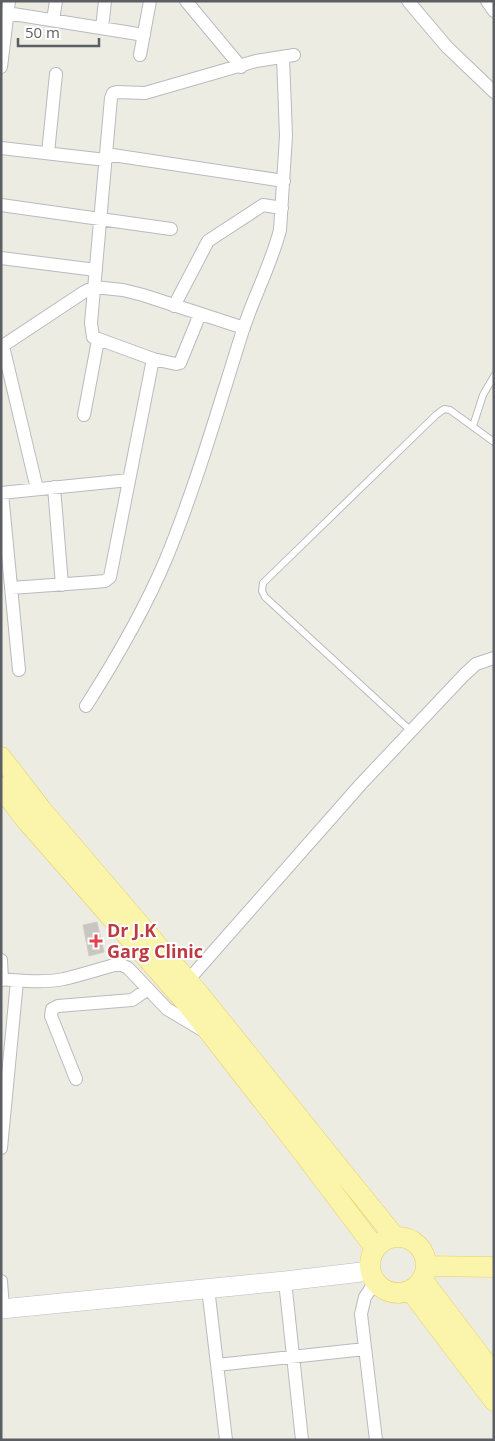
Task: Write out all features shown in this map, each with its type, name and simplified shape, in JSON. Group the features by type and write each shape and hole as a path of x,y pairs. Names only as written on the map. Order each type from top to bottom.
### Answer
{"main road":[{"path":"3,759 33,814"},
{"path":"1,787 33,814 395,1237"},
{"path":"182,986 212,1036 375,1248"},
{"path":"395,1237 406,1238 417,1244 424,1254 419,1278 405,1292 394,1293 383,1289 373,1276 370,1259 375,1248 383,1240 395,1237"},
{"path":"419,1278 494,1267"},
{"path":"2,1309 285,1281 373,1276"},
{"path":"419,1278 494,1374"},
{"path":"419,1278 494,1401"}],"street":[{"path":"53,20 56,1"},
{"path":"102,28 105,1"},
{"path":"140,55 150,1"},
{"path":"186,1 241,67"},
{"path":"408,1 447,47 494,91"},
{"path":"487,1 494,11"},
{"path":"1,67 4,28 8,7 53,20 144,35"},
{"path":"86,706 137,621 166,559 198,471 244,328 276,244 280,230 284,180 288,56 256,62 145,93 112,93 94,287 91,331 93,337 153,359 171,364 180,363 200,314"},
{"path":"48,153 56,74"},
{"path":"1,148 106,157 284,180"},
{"path":"1,205 171,229"},
{"path":"174,306 208,241 263,205 282,208"},
{"path":"1,258 96,270"},
{"path":"37,489 2,347 94,287 130,292 244,328"},
{"path":"84,415 98,340"},
{"path":"11,588 105,581 110,577 153,359"},
{"path":"19,670 2,492 129,480"},
{"path":"54,488 62,584"},
{"path":"182,986 411,731 476,664 493,657"},
{"path":"1,960 2,980 64,979 114,965 128,968 167,1009 212,1036"},
{"path":"1,1148 17,980"},
{"path":"76,1080 50,1016 52,1009 58,1006 132,1000 148,989"},
{"path":"373,1276 361,1314 376,1440"},
{"path":"1,1281 2,1309"},
{"path":"285,1281 302,1440"},
{"path":"208,1288 226,1440"},
{"path":"217,1365 365,1349"}],"lane":[{"path":"473,426 483,395 494,376"},
{"path":"411,731 265,597 262,591 263,583 436,415 444,410 450,410 494,442"}],"building":[{"path":"97,922 104,952 89,956 83,925"}],"place":[{"name":"Dr J.K Garg Clinic","path":"96,941"}]}
